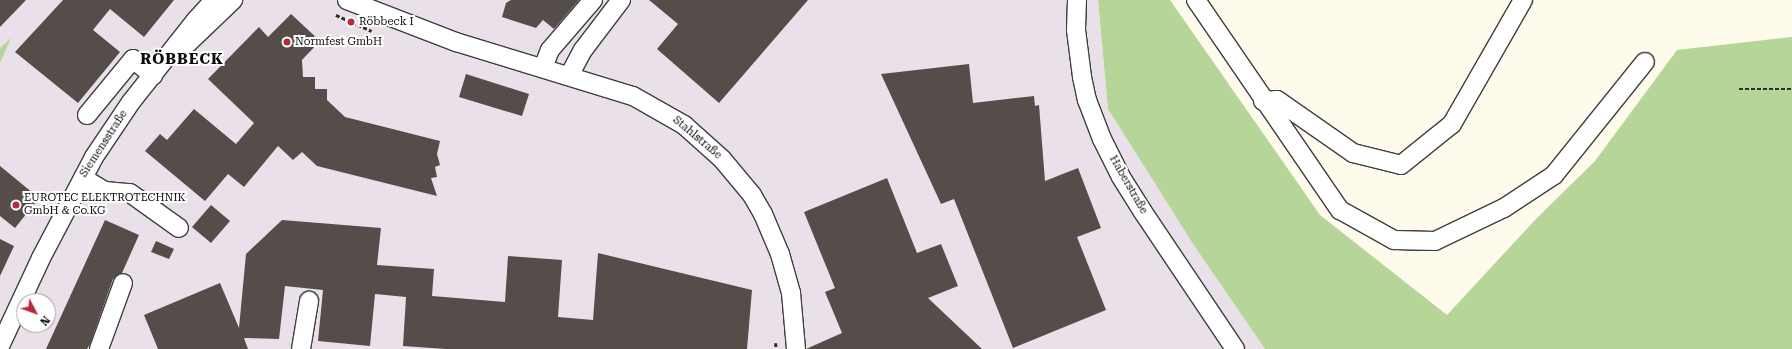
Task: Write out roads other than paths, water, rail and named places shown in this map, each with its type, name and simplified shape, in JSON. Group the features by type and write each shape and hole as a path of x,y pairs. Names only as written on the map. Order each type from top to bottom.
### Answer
{"street":[{"name":"Siemensstraße","path":"0,346 40,258 83,178 112,130 196,20 214,0"},
{"name":"Siemensstraße","path":"153,76 233,0"},
{"name":"Stahlstraße","path":"347,0 456,42 633,96 664,111 704,142 739,178 763,214 780,254 791,293 796,349"},
{"name":"Stahlstraße","path":"372,0 408,23"},
{"path":"543,68 550,50 593,0"},
{"path":"569,76 583,50 621,0"},
{"name":"Haberstraße","path":"1076,0 1076,30 1082,77 1087,100 1102,139 1121,177 1143,212 1235,349"},
{"path":"1196,0 1263,101 1340,210 1394,240 1435,242 1504,208 1554,175 1645,62"},
{"path":"1263,101 1277,100 1353,153 1401,166 1452,124 1523,0"},
{"path":"88,115 133,59 153,76"},
{"path":"83,178 105,191 130,193 179,228"},
{"path":"99,349 123,283"},
{"path":"301,349 308,301"}],"place":[{"name":"Röbbeck I","path":"351,22"},
{"name":"Normfest GmbH","path":"287,42"},
{"name":"EUROTEC ELEKTROTECHNIK GmbH & Co.KG","path":"16,205"}],"district":[{"name":"RÖBBECK","path":"182,60"}]}
